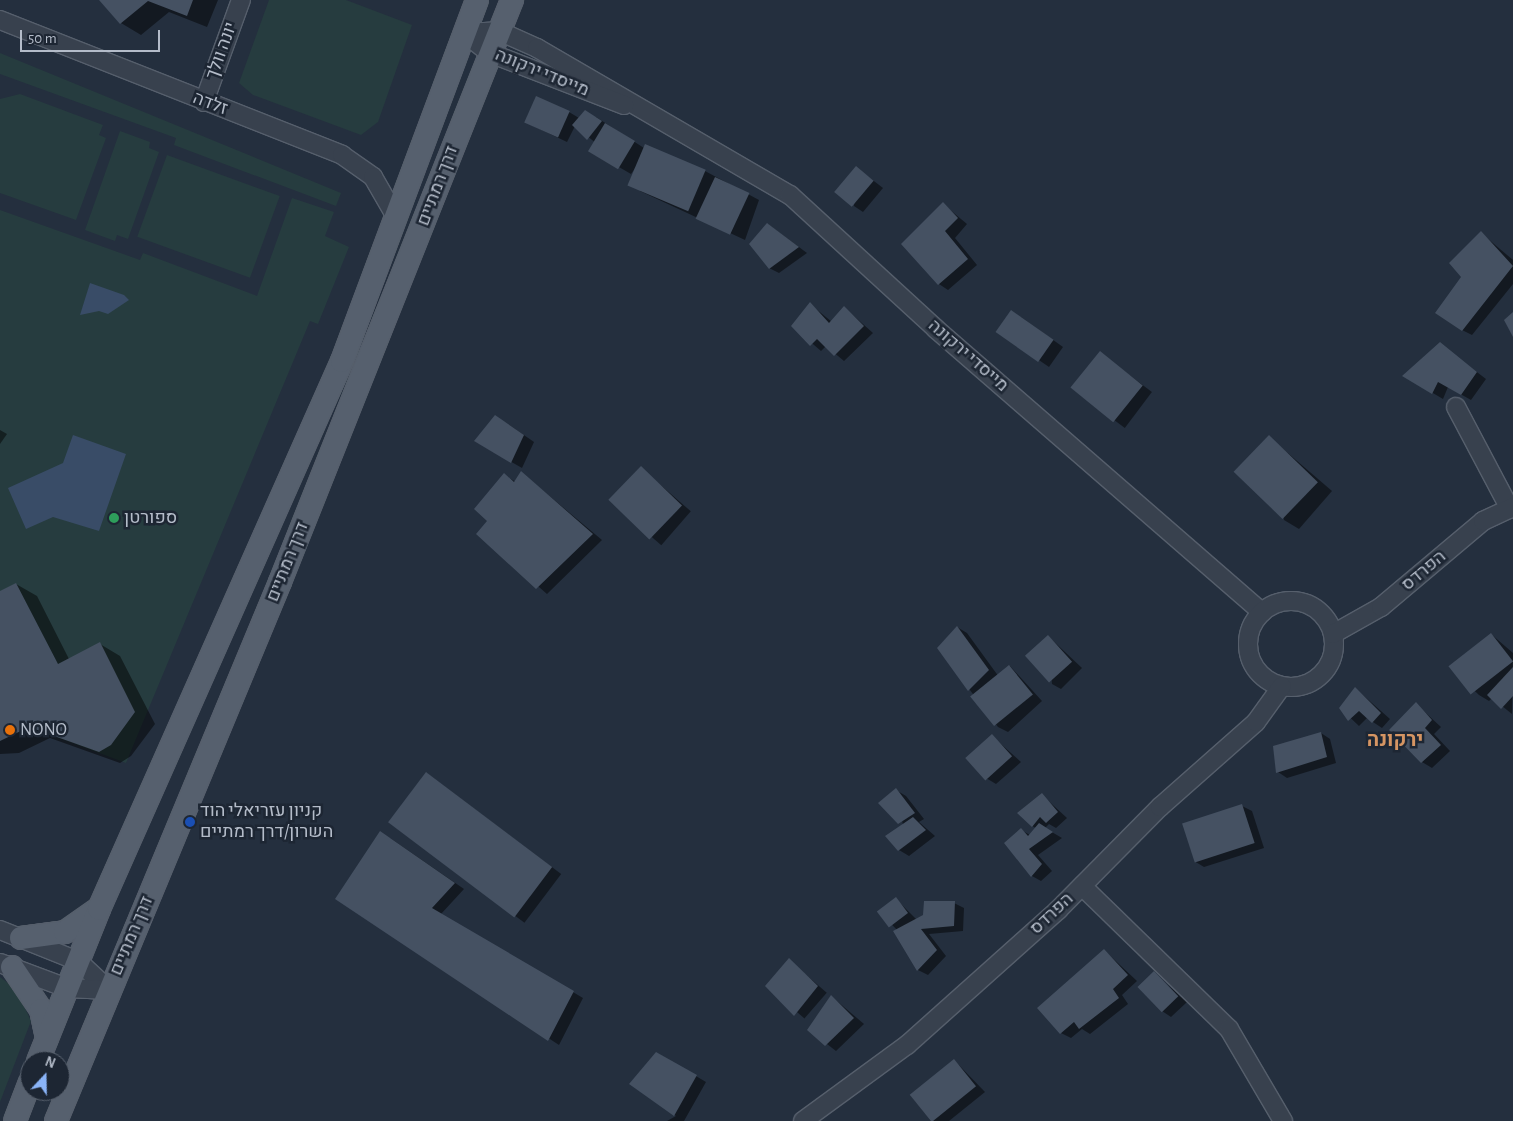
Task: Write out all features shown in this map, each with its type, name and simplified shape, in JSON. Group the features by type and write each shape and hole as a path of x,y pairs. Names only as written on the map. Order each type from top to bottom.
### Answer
{"main road":[{"name":"דרך רמתיים","path":"67,988 99,909 342,361 477,0"},
{"name":"דרך רמתיים","path":"56,1121 280,582 512,0"},
{"path":"21,938 65,932 99,909"},
{"path":"6,965 42,1010 47,1038"},
{"path":"42,1051 67,988"},
{"path":"15,1121 23,1101"}],"street":[{"name":"יונה וולך","path":"204,102 241,0"},
{"name":"זלדה","path":"0,20 342,155 373,177 396,217"},
{"name":"מייסדי ירקונה","path":"464,33 499,31 592,77 790,195 936,329 1262,612"},
{"name":"מייסדי ירקונה","path":"464,33 490,53 662,120"},
{"path":"1456,407 1511,508"},
{"name":"הפרדס","path":"1333,634 1381,607 1483,521 1511,508"},
{"path":"1280,602 1306,604 1327,620 1333,634 1327,669 1298,687 1282,686 1264,678 1249,653 1250,631 1262,612 1280,602"},
{"name":"הפרדס","path":"803,1121 907,1045 1082,886 1160,807 1256,722 1282,686"},
{"path":"1082,886 1229,1030 1283,1121"},
{"path":"0,930 78,961 109,990"},
{"path":"6,965 67,988 109,990"}],"green space":[{"path":"269,0 346,0 412,25 378,122 361,135 253,95 239,83"},
{"path":"0,53 341,193 336,206 174,145 176,138 0,74"},
{"path":"20,94 103,125 99,135 106,138 76,220 0,193 0,99"},
{"path":"120,131 150,142 149,148 159,152 128,239 117,235 115,241 85,230"},
{"path":"167,155 280,196 250,278 137,237"},
{"name":"ספורטן","path":"292,198 334,212 325,236 349,247 318,324 310,321 126,763 29,727 0,741 0,210 140,260 143,253 257,296"},
{"path":"0,977 16,989 31,1021 0,1102"}],"water":[{"path":"90,283 124,295 129,300 108,314 99,311 80,315"},
{"path":"73,435 126,454 99,531 53,517 26,529 8,488 63,463"}],"building":[{"path":"99,0 193,0 187,16 148,1 120,24"},
{"path":"536,96 570,111 558,138 524,122"},
{"path":"585,110 602,121 587,140 572,125"},
{"path":"605,123 635,141 618,169 588,151"},
{"path":"645,144 706,170 688,211 627,185"},
{"path":"856,166 874,181 852,207 834,192"},
{"path":"715,177 749,193 730,235 696,219"},
{"path":"943,202 958,218 945,231 968,259 938,285 901,244"},
{"path":"767,223 799,247 769,269 749,244"},
{"path":"1481,231 1513,266 1462,331 1435,313 1461,277 1449,263"},
{"path":"810,302 829,323 844,306 864,326 834,356 817,339 810,346 791,326"},
{"path":"1011,310 1054,340 1038,362 996,332"},
{"path":"1513,312 1513,337 1504,320"},
{"path":"1440,342 1477,372 1461,395 1438,382 1432,394 1402,376"},
{"path":"1100,351 1143,386 1113,422 1070,388"},
{"path":"495,415 524,435 511,463 474,441"},
{"path":"1269,435 1318,482 1282,519 1234,472"},
{"path":"641,466 682,506 649,539 608,500"},
{"path":"521,471 593,534 536,589 476,534 487,521 474,509 504,473 514,482"},
{"path":"16,583 58,664 100,642 135,712 111,745 99,752 29,727 0,741 0,591"},
{"path":"957,626 989,670 968,691 937,648"},
{"path":"1491,633 1513,661 1471,695 1448,666"},
{"path":"1048,635 1072,662 1049,682 1025,656"},
{"path":"1009,665 1033,695 994,726 970,696"},
{"path":"1513,667 1513,696 1501,709 1487,695"},
{"path":"1355,687 1381,713 1372,723 1359,711 1348,721 1339,708"},
{"path":"1416,702 1432,720 1425,728 1441,745 1421,763 1389,730"},
{"path":"1321,732 1327,757 1276,773 1273,746"},
{"path":"992,734 1012,756 985,780 965,758"},
{"path":"426,772 552,867 514,917 388,822"},
{"path":"896,788 915,813 898,824 878,803"},
{"path":"1042,793 1058,812 1046,823 1040,817 1032,827 1017,813"},
{"path":"1242,804 1255,843 1195,862 1182,823"},
{"path":"913,817 926,830 898,851 885,836"},
{"path":"1039,823 1053,832 1029,849 1042,864 1031,877 1004,843 1021,828 1028,836"},
{"path":"380,831 455,883 432,908 574,991 548,1041 335,899"},
{"path":"896,897 908,913 889,927 877,911"},
{"path":"924,901 955,901 954,926 921,929 937,950 917,971 893,931 923,915"},
{"path":"1104,949 1128,975 1113,989 1119,998 1079,1029 1074,1022 1060,1034 1037,1008"},
{"path":"789,958 818,986 794,1016 765,986"},
{"path":"1154,971 1178,996 1162,1012 1137,987"},
{"path":"831,995 854,1018 825,1046 807,1030"},
{"path":"656,1052 697,1075 674,1116 629,1084"},
{"path":"954,1059 976,1086 933,1121 931,1121 910,1095"}],"place":[{"name":"ספורטן","path":"114,518"},
{"name":"NONO","path":"10,730"},
{"name":"קניון עזריאלי הוד השרון/דרך רמתיים","path":"190,822"}],"district":[{"name":"ירקונה","path":"1395,740"}]}
